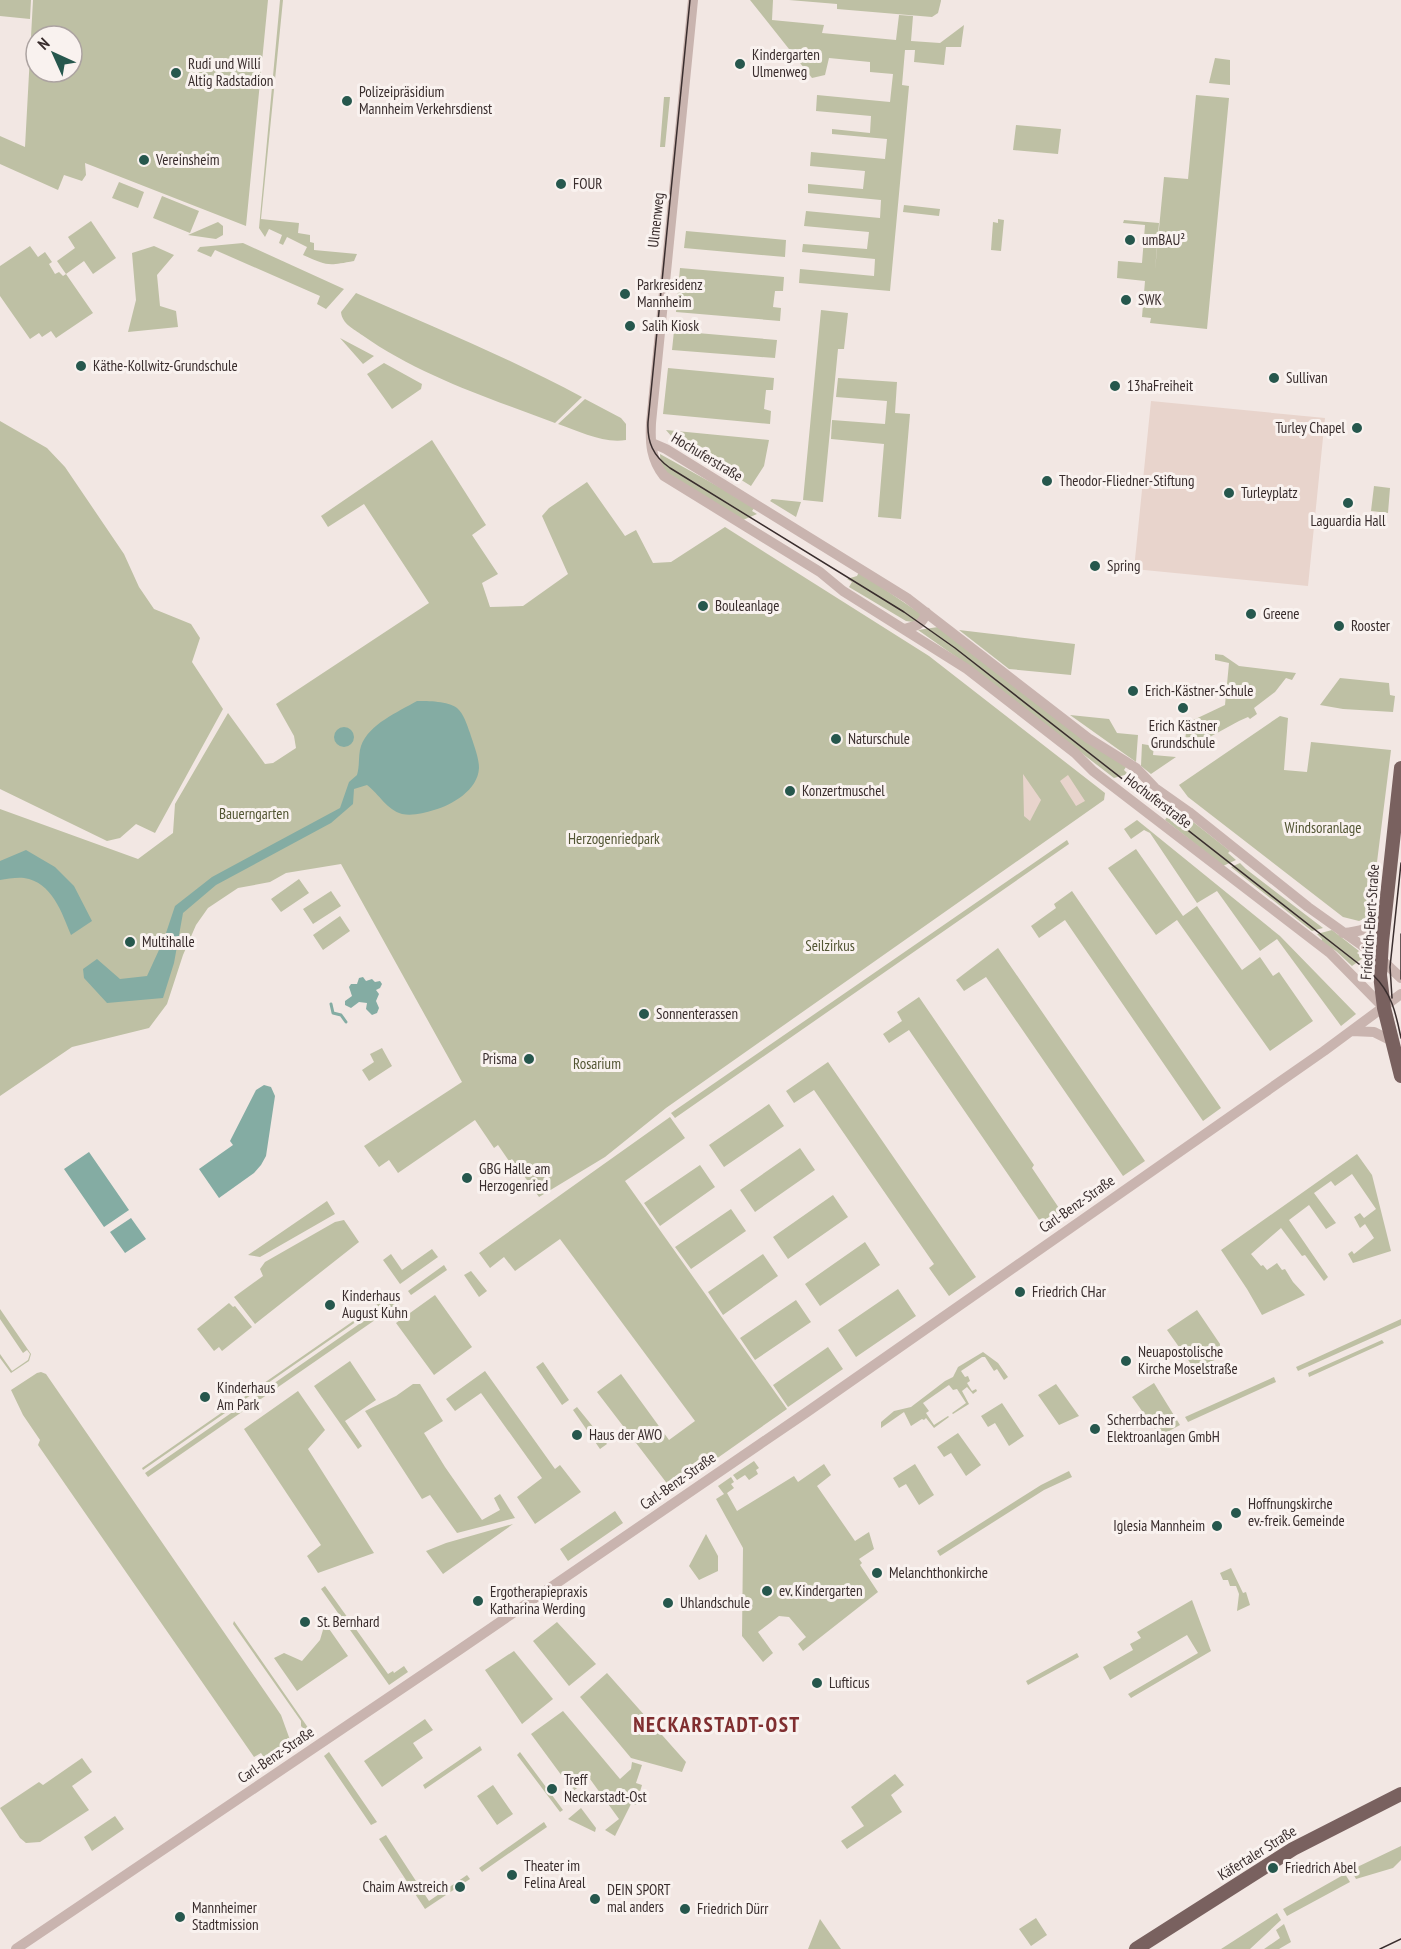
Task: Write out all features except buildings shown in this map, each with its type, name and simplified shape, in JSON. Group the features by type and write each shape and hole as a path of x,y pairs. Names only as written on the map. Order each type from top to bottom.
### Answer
{"main road":[{"name":"Friedrich-Ebert-Straße","path":"1401,768 1381,959 1384,1008 1401,1076"},
{"name":"Käfertaler Straße","path":"1136,1949 1293,1849 1401,1794"}],"street":[{"name":"Ulmenweg","path":"652,442 651,423 693,0"},
{"name":"Hochuferstraße","path":"1384,1008 1330,953 1093,771 1075,753 975,675 843,591 820,572 664,476 657,467 652,454 652,442 907,598 1088,738 1136,768 1155,788 1308,907 1381,959 1401,978"},
{"path":"904,629 920,624 926,612"},
{"path":"1343,933 1369,928 1384,917"},
{"name":"Carl-Benz-Straße","path":"16,1949 807,1412 1352,1031 1401,994"},
{"path":"1352,1031 1374,1032 1392,1041"}],"green space":[{"path":"0,0 31,0 30,19 0,16"},
{"path":"33,0 268,0 246,226 85,163 86,175 82,181 64,175 58,190 0,164 0,136 25,147 28,84 84,84 84,24 32,24"},
{"path":"280,0 283,0 261,219 299,223 298,233 310,235 310,242 314,243 314,250 357,254 354,261 328,264 318,261 303,255 307,247 287,237 283,245 279,243 282,235 269,229 265,237 259,228"},
{"path":"750,0 773,0 772,20 824,25 822,33 896,40 899,15 913,16 911,41 940,43 964,25 961,47 946,47 944,65 914,62 915,50 905,50 902,85 909,86 890,291 799,283 800,269 874,276 875,259 802,252 803,244 867,249 869,232 804,226 806,211 880,218 881,200 808,193 808,184 863,189 865,171 810,166 811,152 885,159 887,139 832,134 832,129 870,133 871,116 816,111 817,95 890,102 893,74 870,72 870,62 829,58 825,75 812,78"},
{"path":"789,0 941,1 938,13 932,17 837,9 837,4"},
{"path":"1215,58 1230,60 1230,85 1209,83"},
{"path":"1196,95 1229,98 1207,329 1150,323 1151,318 1142,317 1145,281 1117,278 1118,261 1142,263 1145,225 1123,223 1124,220 1159,223 1155,270 1164,177 1188,179"},
{"path":"664,97 670,97 665,147 660,147"},
{"path":"1016,125 1061,129 1058,154 1013,150"},
{"path":"119,182 144,192 138,208 112,198"},
{"path":"162,196 199,211 190,233 153,218"},
{"path":"904,205 940,209 939,216 903,212"},
{"path":"998,219 1004,220 1001,251 991,250 993,222 998,223"},
{"path":"91,221 116,258 93,274 84,261 66,274 57,261 75,248 68,237"},
{"path":"218,222 223,226 223,235 216,239 188,235"},
{"path":"686,231 786,240 785,257 684,248"},
{"path":"243,243 344,289 326,309 317,304 320,296 215,250 211,257 197,251 200,247"},
{"path":"30,246 38,257 45,252 52,262 49,264 55,274 59,272 63,276 66,274 93,313 56,338 51,331 42,337 39,333 30,339 0,296 0,266"},
{"path":"154,246 174,255 157,275 160,306 176,311 178,327 128,332 136,300 132,253"},
{"path":"680,268 784,277 783,291 775,291 773,307 781,308 780,321 676,312"},
{"path":"356,293 442,330 582,397 555,423 480,395 407,363 346,323 341,312"},
{"path":"821,310 848,313 844,349 838,349 823,502 803,500"},
{"path":"674,331 777,340 775,358 672,350"},
{"path":"340,338 374,356 363,364"},
{"path":"384,363 422,384 421,389 392,409 367,374"},
{"path":"668,368 774,378 773,390 766,390 764,409 771,411 770,424 663,414"},
{"path":"838,378 897,382 895,413 910,414 901,519 878,517 884,444 831,439 832,420 885,424 887,401 836,397"},
{"path":"585,399 621,418 626,424 626,440 600,439 558,424"},
{"path":"0,421 47,448 65,467 124,554 139,587 154,609 191,624 200,638 192,662 223,709 155,833 136,824 120,838 107,841 0,789"},
{"path":"666,430 769,440 764,466 751,486 672,437"},
{"name":"Herzogenriedpark","path":"432,440 486,525 472,535 498,574 482,583 490,607 523,606 568,574 542,516 549,508 587,482 625,536 636,530 653,563 671,562 725,527 929,656 1105,793 1104,800 666,1108 605,1157 539,1197 512,1159 509,1161 498,1145 494,1148 475,1120 398,1173 389,1160 379,1167 364,1146 462,1082 341,864 286,873 270,882 238,888 208,908 196,925 183,955 167,1004 149,1028 72,1047 0,1096 0,809 138,859 173,833 175,804 228,713 265,764 273,763 296,748 294,736 276,704 429,603 364,504 328,527 321,516"},
{"path":"660,454 755,507 752,511 757,514 743,520 666,473 661,468"},
{"path":"1374,486 1390,488 1388,513 1371,511"},
{"path":"772,499 801,502 796,517 770,501"},
{"path":"859,572 924,616 913,622 906,621 849,587 852,582 847,579 857,576"},
{"path":"938,627 1126,767 1124,770 1128,774 1114,778 918,630"},
{"path":"959,630 1075,644 1071,675 1009,669"},
{"path":"1215,654 1223,655 1239,666 1296,673 1292,680 1286,678 1275,692 1254,708 1257,714 1250,719 1248,717 1239,721 1184,751 1187,723 1225,705 1229,663 1215,660"},
{"path":"1340,678 1389,683 1390,695 1395,696 1393,712 1320,705"},
{"path":"1070,715 1109,719 1117,733 1138,735 1136,762"},
{"name":"Windsoranlage","path":"1280,716 1288,718 1284,770 1307,772 1311,742 1391,750 1375,878 1369,893 1366,918 1359,921 1343,917 1188,797 1179,785"},
{"path":"1142,744 1154,746 1153,755 1176,757 1151,774 1141,766"},
{"path":"1178,810 1230,851 1228,853 1236,860 1223,866 1165,820 1167,817 1163,814"},
{"path":"1137,820 1280,936 1356,1014 1341,1026 1277,939 1260,951 1217,891 1197,903 1150,833 1144,830 1131,839 1124,829"},
{"path":"1067,840 1069,844 675,1118 671,1113"},
{"path":"1136,849 1183,916 1197,906 1242,970 1260,957 1273,976 1279,972 1313,1021 1270,1051 1177,920 1156,935 1108,868"},
{"path":"1240,863 1323,928 1312,931 1231,867"},
{"path":"299,879 309,893 281,912 271,899"},
{"path":"331,891 341,906 313,924 303,909"},
{"path":"1072,891 1221,1108 1203,1121 1065,920 1039,938 1031,926 1056,908 1054,904"},
{"path":"340,916 350,931 323,950 313,935"},
{"path":"1332,930 1359,951 1357,953 1363,958 1352,966 1336,951 1321,942 1322,939 1317,934"},
{"path":"998,948 1145,1161 1123,1176 986,977 964,991 956,980"},
{"path":"919,997 1034,1165 1032,1168 1065,1217 1046,1230 909,1030 889,1043 883,1034 902,1021 897,1012"},
{"path":"382,1048 392,1066 369,1081 362,1070 374,1062 370,1054"},
{"path":"828,1062 976,1277 949,1296 929,1268 934,1264 814,1090 794,1103 786,1091"},
{"path":"769,1104 784,1126 724,1167 709,1145"},
{"path":"670,1117 685,1138 625,1181 787,1409 672,1490 597,1392 621,1374 669,1440 695,1421 560,1239 515,1271 504,1257 490,1268 479,1253"},
{"path":"800,1148 815,1170 755,1212 740,1190"},
{"path":"1357,1154 1372,1175 1391,1251 1353,1263 1348,1254 1352,1251 1354,1254 1374,1238 1365,1224 1360,1228 1354,1217 1360,1213 1364,1218 1376,1209 1352,1174 1335,1186 1331,1181 1314,1193 1336,1223 1326,1229 1309,1205 1289,1220 1328,1277 1324,1281 1281,1228 1251,1254 1267,1270 1277,1263 1282,1270 1285,1269 1305,1295 1262,1315 1221,1250"},
{"path":"700,1165 715,1187 660,1226 644,1203"},
{"path":"833,1195 848,1217 788,1259 773,1237"},
{"path":"327,1201 335,1214 260,1257 248,1255"},
{"path":"731,1209 746,1231 691,1269 675,1247"},
{"path":"344,1220 359,1242 255,1324 234,1297 263,1276 260,1269 265,1262 335,1222"},
{"path":"865,1242 880,1265 820,1306 805,1284"},
{"path":"432,1249 438,1257 400,1284 383,1260 391,1254 402,1270"},
{"path":"763,1254 778,1276 723,1315 708,1292"},
{"path":"444,1265 447,1270 411,1295 408,1291"},
{"path":"471,1271 487,1291 479,1297 464,1275"},
{"path":"898,1289 916,1316 856,1357 838,1330"},
{"path":"395,1292 396,1294 143,1470 142,1468"},
{"path":"435,1295 472,1347 434,1375 396,1323"},
{"path":"398,1297 401,1302 148,1477 145,1473"},
{"path":"796,1300 811,1322 755,1360 740,1338"},
{"path":"229,1303 235,1306 252,1327 222,1351 219,1347 214,1351 197,1329"},
{"path":"0,1309 31,1354 29,1361 11,1373 0,1358 0,1354 12,1371 28,1360 30,1354 27,1350 23,1353 0,1319"},
{"path":"1197,1310 1220,1344 1219,1354 1222,1357 1197,1367 1191,1364 1167,1330"},
{"path":"1401,1319 1401,1325 1298,1371 1296,1367"},
{"path":"1382,1340 1384,1343 1309,1377 1308,1373"},
{"path":"828,1347 843,1369 788,1407 773,1385"},
{"path":"983,1352 998,1363 1008,1377 1004,1380 997,1369 994,1371 985,1357 982,1357 961,1371 965,1377 968,1376 970,1381 967,1383 972,1391 976,1389 977,1391 973,1394 967,1387 962,1391 969,1404 953,1414 966,1403 957,1389 953,1390 949,1385 923,1403 934,1425 949,1417 934,1428 926,1418 911,1426 904,1412 881,1428 881,1422 894,1411 911,1407 953,1377 958,1367"},
{"path":"350,1361 376,1400 345,1421 362,1446 358,1449 314,1386"},
{"path":"543,1362 569,1400 562,1405 536,1367"},
{"path":"485,1371 555,1469 560,1465 581,1492 535,1524 517,1497 542,1478 481,1393 455,1411 446,1399"},
{"path":"41,1372 46,1374 281,1715 294,1751 270,1766 261,1753 254,1757 38,1445 40,1440 23,1415 11,1390"},
{"path":"1274,1377 1276,1382 1188,1422 1185,1417"},
{"path":"1154,1383 1180,1425 1160,1436 1132,1397"},
{"path":"413,1384 420,1384 443,1421 424,1433 482,1520 500,1510 494,1498 500,1494 515,1518 457,1533 430,1495 422,1499 365,1411 396,1396"},
{"path":"1056,1384 1079,1416 1059,1425 1038,1395"},
{"path":"298,1391 325,1430 308,1449 374,1553 318,1573 307,1556 321,1545 244,1429"},
{"path":"1002,1403 1024,1436 1009,1446 995,1423 988,1427 981,1416"},
{"path":"577,1407 607,1444 600,1449 573,1410"},
{"path":"958,1433 981,1465 966,1476 951,1453 944,1457 937,1447"},
{"path":"754,1461 759,1468 756,1470 758,1474 749,1480 745,1475 737,1480 733,1475"},
{"path":"824,1464 831,1475 817,1486 855,1541 869,1532 874,1549 859,1559 862,1563 860,1565 878,1592 803,1651 798,1644 806,1637 789,1617 779,1616 758,1632 773,1653 763,1662 742,1636 743,1548 716,1499 724,1494 718,1486 731,1477 734,1482 731,1484 734,1488 727,1493 737,1511 794,1476 798,1482"},
{"path":"915,1464 934,1495 919,1505 906,1484 899,1488 893,1478"},
{"path":"1069,1471 1072,1477 1044,1490 940,1556 937,1551 1041,1485"},
{"path":"615,1511 623,1523 568,1561 560,1549"},
{"path":"513,1524 443,1574 426,1551 446,1543"},
{"path":"706,1534 718,1556 718,1571 699,1580 689,1566"},
{"path":"1231,1568 1243,1593 1246,1592 1250,1605 1237,1611 1239,1594 1236,1586 1230,1586 1228,1580 1223,1580 1220,1573"},
{"path":"325,1586 388,1674 404,1666 408,1672 389,1685 321,1589"},
{"path":"1192,1600 1211,1651 1131,1698 1128,1694 1198,1653 1187,1635 1110,1680 1103,1667 1133,1650 1130,1644 1141,1638 1137,1632"},
{"path":"234,1621 311,1732 309,1735 233,1624"},
{"path":"557,1622 596,1664 569,1686 533,1641"},
{"path":"325,1623 348,1656 297,1691 274,1658 284,1653 302,1661 320,1640"},
{"path":"514,1651 553,1699 522,1724 485,1670"},
{"path":"1077,1653 1079,1657 1028,1685 1026,1681"},
{"path":"607,1673 686,1762 682,1772 631,1758 580,1697"},
{"path":"563,1711 620,1779 631,1769 632,1762 642,1765 636,1783 642,1785 636,1805 631,1804 615,1836 605,1830 619,1819 590,1779 573,1791 531,1734"},
{"path":"425,1719 433,1730 413,1743 423,1758 382,1787 364,1761"},
{"path":"480,1746 482,1750 425,1789 423,1785"},
{"path":"329,1752 377,1822 371,1825 324,1756"},
{"path":"520,1752 563,1810 560,1812 517,1755"},
{"path":"82,1758 92,1772 72,1786 89,1810 40,1842 26,1843 20,1838 0,1808 39,1782 43,1785"},
{"path":"895,1774 904,1785 891,1795 902,1812 847,1849 841,1841 864,1826 851,1807"},
{"path":"493,1785 513,1814 497,1825 477,1796"},
{"path":"581,1808 596,1828 595,1832 568,1819"},
{"path":"115,1816 124,1829 92,1851 84,1837"},
{"path":"544,1822 547,1827 482,1872 479,1868"},
{"path":"386,1835 429,1901 467,1875 470,1879 425,1909 379,1839"},
{"path":"1401,1846 1401,1860 1393,1868 1356,1879 1351,1870"},
{"path":"1345,1874 1350,1882 1287,1916 1283,1909"},
{"path":"1277,1913 1281,1920 1250,1949 1221,1949"},
{"path":"1036,1918 1047,1935 1031,1946 1019,1929"},
{"path":"820,1919 841,1949 808,1949"},
{"path":"1284,1924 1291,1942 1279,1949 1264,1949 1280,1938 1276,1930"}],"shaded area":[{"name":"Turleyplatz","path":"1151,401 1325,418 1308,586 1134,569"},
{"path":"1023,774 1041,800 1030,821 1024,816"},
{"path":"1068,775 1085,801 1076,806 1060,781"}],"water":[{"path":"417,701 448,704 457,708 463,716 476,750 479,768 474,783 463,795 441,808 406,815 392,809 367,785 354,789 353,804 331,823 216,885 183,913 174,963 163,998 107,1003 84,978 83,969 97,959 120,979 147,976 164,939 175,906 212,877 340,808 349,782 357,775 360,749 370,731 385,719"},
{"path":"344,727 351,730 354,737 351,744 344,747 337,744 334,737 337,730"},
{"path":"26,850 55,867 74,886 92,921 71,935 55,900 42,886 24,878 0,880 0,861"},
{"path":"363,977 366,981 372,979 382,984 376,990 379,994 376,1001 379,1008 377,1013 372,1015 366,1009 367,1003 359,1002 351,1008 345,1005 345,1001 352,996 349,987 351,984 357,984 359,978"},
{"path":"264,1085 271,1087 275,1096 266,1156 254,1173 219,1198 199,1169 233,1145 230,1141 256,1090"},
{"path":"89,1152 129,1210 104,1227 64,1169"},
{"path":"131,1218 146,1239 125,1253 110,1232"}],"waterway":[{"path":"331,1004 333,1013 341,1015 346,1022"}],"tram line":[{"path":"690,0 648,422 650,442 659,459 670,468 904,612 955,648 1373,975 1389,997 1401,1038"},
{"path":"1392,998 1390,967 1401,863"},
{"path":"1401,934 1401,979"},
{"path":"1380,1949 1401,1939"}],"place":[{"name":"Kindergarten Ulmenweg","path":"740,64"},
{"name":"Rudi und Willi Altig Radstadion","path":"176,73"},
{"name":"Polizeipräsidium Mannheim Verkehrsdienst","path":"347,101"},
{"name":"Vereinsheim","path":"144,160"},
{"name":"FOUR","path":"561,184"},
{"name":"umBAU²","path":"1130,240"},
{"name":"Parkresidenz Mannheim","path":"625,294"},
{"name":"SWK","path":"1126,300"},
{"name":"Salih Kiosk","path":"630,326"},
{"name":"Käthe-Kollwitz-Grundschule","path":"81,366"},
{"name":"Sullivan","path":"1274,378"},
{"name":"13haFreiheit","path":"1115,386"},
{"name":"Turley Chapel","path":"1357,428"},
{"name":"Theodor-Fliedner-Stiftung","path":"1047,481"},
{"name":"Turleyplatz","path":"1229,493"},
{"name":"Laguardia Hall","path":"1348,503"},
{"name":"Spring","path":"1095,566"},
{"name":"Bouleanlage","path":"703,606"},
{"name":"Greene","path":"1251,614"},
{"name":"Rooster","path":"1339,626"},
{"name":"Erich-Kästner-Schule","path":"1133,691"},
{"name":"Erich Kästner Grundschule","path":"1183,708"},
{"name":"Naturschule","path":"836,739"},
{"name":"Konzertmuschel","path":"790,791"},
{"name":"Multihalle","path":"130,942"},
{"name":"Sonnenterassen","path":"644,1014"},
{"name":"Prisma","path":"529,1059"},
{"name":"GBG Halle am Herzogenried","path":"467,1178"},
{"name":"Friedrich CHar","path":"1020,1292"},
{"name":"Kinderhaus August Kuhn","path":"330,1305"},
{"name":"Neuapostolische Kirche Moselstraße","path":"1126,1361"},
{"name":"Kinderhaus Am Park","path":"205,1397"},
{"name":"Scherrbacher Elektroanlagen GmbH","path":"1095,1429"},
{"name":"Haus der AWO","path":"577,1435"},
{"name":"Hoffnungskirche ev.-freik. Gemeinde","path":"1236,1513"},
{"name":"Iglesia Mannheim","path":"1217,1526"},
{"name":"Melanchthonkirche","path":"877,1573"},
{"name":"ev. Kindergarten","path":"767,1591"},
{"name":"Ergotherapiepraxis Katharina Werding","path":"478,1601"},
{"name":"Uhlandschule","path":"668,1603"},
{"name":"St. Bernhard","path":"305,1622"},
{"name":"Lufticus","path":"817,1683"},
{"name":"Treff Neckarstadt-Ost","path":"552,1789"},
{"name":"Friedrich Abel","path":"1273,1868"},
{"name":"Theater im Felina Areal","path":"512,1875"},
{"name":"Chaim Awstreich","path":"460,1887"},
{"name":"DEIN SPORT mal anders","path":"595,1899"},
{"name":"Friedrich Dürr","path":"685,1909"},
{"name":"Mannheimer Stadtmission","path":"180,1917"}],"district":[{"name":"NECKARSTADT-OST","path":"717,1725"}],"park label":[{"name":"Bauerngarten","path":"254,814"},
{"name":"Seilzirkus","path":"830,946"},
{"name":"Rosarium","path":"597,1064"}]}
